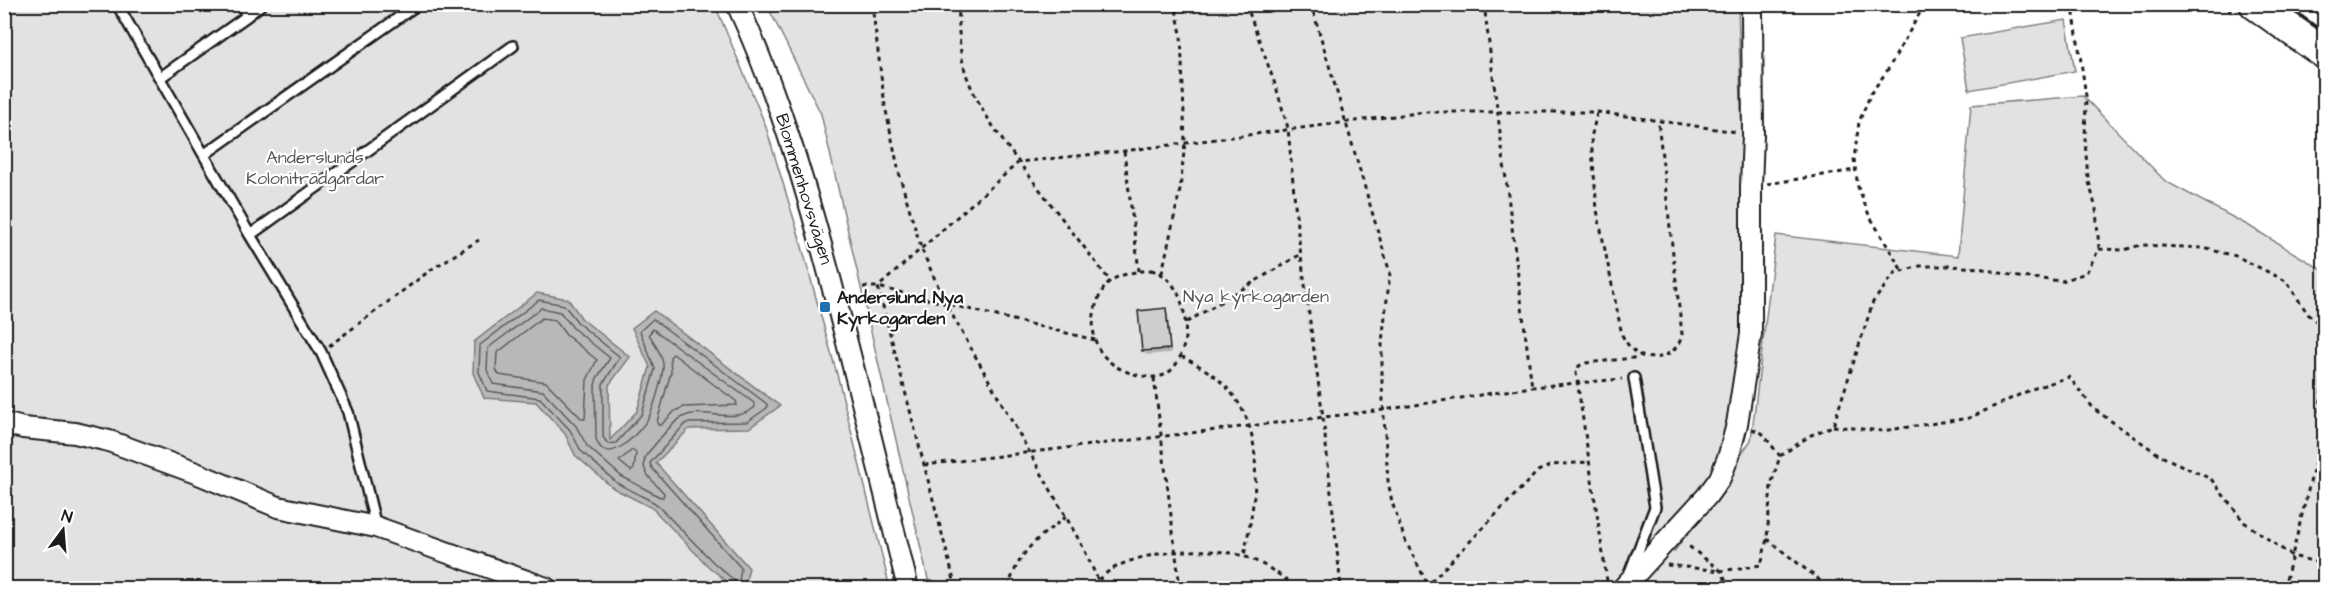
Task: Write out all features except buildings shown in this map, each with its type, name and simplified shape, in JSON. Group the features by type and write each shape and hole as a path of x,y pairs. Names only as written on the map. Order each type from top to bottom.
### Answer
{"main road":[{"path":"2255,4 2325,52"},
{"path":"2313,4 2325,12"}],"street":[{"name":"Blommenhovsvägen","path":"737,4 753,39 799,166 855,369 908,588"},
{"path":"1623,588 1674,535 1720,478 1737,424 1751,334 1752,13"},
{"path":"4,423 23,429 75,433 109,441 196,473 278,507 376,527 546,588"}],"lane":[{"path":"117,4 250,235 321,352 348,412 376,527"},
{"path":"241,4 247,16"},
{"path":"161,77 262,4"},
{"path":"205,154 418,4"},
{"path":"250,235 513,46"},
{"path":"1623,588 1655,507 1634,378"}],"path":[{"path":"872,4 885,106 900,177 921,249 946,304 1084,549 1098,580"},
{"path":"959,4 960,44 968,80 991,123 1110,281"},
{"path":"1162,273 1180,190 1185,142 1181,34 1175,4"},
{"path":"1246,4 1288,128 1341,588"},
{"path":"1311,4 1390,273 1383,342 1383,410 1388,481 1392,502 1405,540 1428,585"},
{"path":"1484,4 1532,387"},
{"path":"1901,269 1869,215 1858,187 1854,159 1859,122 1871,93 1887,71 1925,4"},
{"path":"1833,426 1873,302 1895,273 1901,269 1920,266 1979,268 2019,277 2062,281 2086,273 2099,249 2096,209 2087,169 2086,96 2074,4"},
{"path":"878,287 1019,162 1124,151 1425,112 1598,112 1753,135"},
{"path":"1598,112 1591,138 1597,210 1623,335 1629,347 1640,356"},
{"path":"1608,588 1576,373 1579,366 1586,363 1640,356 1666,356 1676,351 1681,342 1682,334 1658,121"},
{"path":"1124,151 1139,270"},
{"path":"1751,186 1855,170"},
{"path":"321,352 432,268 479,240"},
{"path":"2099,249 2124,250 2140,245 2203,248 2236,256 2286,281 2308,315 2325,328"},
{"path":"1186,322 1301,254"},
{"path":"1139,270 1162,273 1176,286 1186,322 1181,356 1176,367 1167,374 1154,378 1130,373 1112,364 1101,354 1095,340 1093,318 1097,300 1110,281 1139,270"},
{"path":"863,287 878,287 1095,340"},
{"path":"878,287 956,588"},
{"path":"1181,356 1213,375 1226,388 1250,426 1257,479 1244,556"},
{"path":"2284,588 2317,454 2325,360"},
{"path":"1647,564 1721,571 1761,565 1767,539 1771,485 1780,456 1811,435 1833,426 1882,431 1969,418 2032,389 2069,377 2094,409 2161,456 2211,478 2244,522 2292,556 2325,564"},
{"path":"1154,378 1180,588"},
{"path":"924,465 1383,410 1532,387 1634,378"},
{"path":"1737,424 1762,433 1780,456"},
{"path":"1425,588 1538,471 1552,465 1588,462"},
{"path":"1008,588 1015,566 1025,552 1066,517"},
{"path":"1674,535 1721,571 1730,588"},
{"path":"1767,539 1822,582 1822,588"},
{"path":"1095,588 1098,580 1115,568 1147,556 1198,549 1244,556 1267,567 1297,588"}],"green space":[{"name":"Anderslunds Koloniträdgårdar","path":"4,5 715,5 765,124 799,236 838,378 890,588 5,588"},
{"name":"Nya kyrkogården","path":"767,5 1738,5 1745,225 1740,373 1720,457 1709,483 1663,540 1674,552 1751,440 1776,235 1958,256 1971,105 2083,96 2165,181 2249,226 2324,271 2324,588 930,588 821,114"},
{"path":"2066,20 2075,71 1969,90 1960,38"}],"water":[{"path":"537,293 568,299 582,319 630,357 609,385 610,440 637,411 650,367 632,328 654,311 780,406 749,428 689,429 656,463 749,568 744,588 735,588 709,567 652,508 613,488 575,455 565,434 536,402 484,398 473,373 474,342"}],"place":[{"name":"Anderslund Nya Kyrkogården","path":"825,307"}]}
